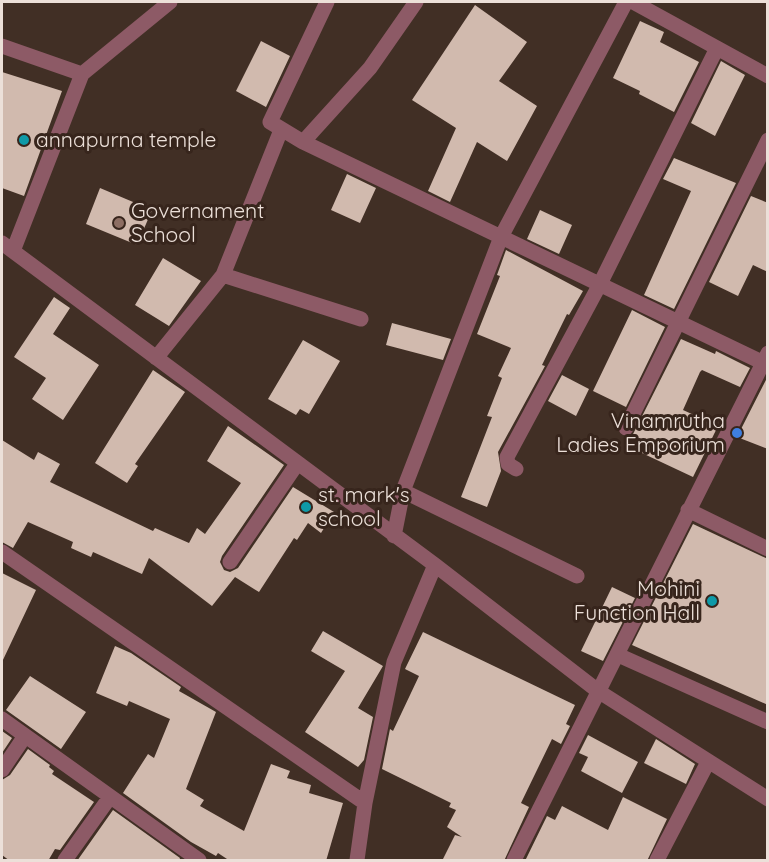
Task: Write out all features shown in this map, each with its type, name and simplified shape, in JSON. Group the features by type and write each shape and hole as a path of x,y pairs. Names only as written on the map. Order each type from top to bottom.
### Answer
{"street":[{"path":"170,2 82,74 7,247 435,565 598,691 768,799"},
{"path":"327,2 270,122 303,142 600,284 766,360 642,600 618,655 514,861"},
{"path":"303,142 370,68 416,2"},
{"path":"394,536 403,491 501,237 626,2"},
{"path":"633,2 768,76"},
{"path":"2,46 82,74"},
{"path":"516,469 508,464 507,457 600,284 717,48"},
{"path":"156,358 223,275 281,130"},
{"path":"626,428 768,140"},
{"path":"223,275 361,319"},
{"path":"230,562 297,464"},
{"path":"403,491 577,576"},
{"path":"688,510 768,549"},
{"path":"2,552 365,803"},
{"path":"357,861 365,803 394,662 435,565"},
{"path":"618,655 768,722"},
{"path":"2,719 194,859"},
{"path":"2,770 25,736"},
{"path":"657,861 708,762"},
{"path":"65,861 110,797"}],"building":[{"path":"475,5 527,42 499,81 537,106 507,161 477,142 450,202 428,191 456,128 412,100"},
{"path":"640,21 664,32 660,42 699,62 674,112 613,78"},
{"path":"261,41 290,56 266,107 236,91"},
{"path":"721,61 745,75 715,136 691,123"},
{"name":"annapurna temple","path":"2,72 62,91 24,196 2,188"},
{"path":"674,158 736,183 674,309 644,295 691,191 663,179"},
{"path":"347,174 376,188 360,223 331,210"},
{"path":"100,188 152,210 137,245 86,224"},
{"path":"751,196 768,203 768,272 753,265 738,296 709,282"},
{"path":"540,210 572,225 559,254 527,239"},
{"path":"506,250 583,291 569,315 567,314 542,365 545,366 498,452 501,471 487,507 461,497 492,417 487,416 502,378 498,376 511,348 477,334 500,276 497,275"},
{"path":"163,258 201,281 169,326 135,305"},
{"path":"54,297 70,308 53,334 99,365 63,420 32,399 46,378 14,357"},
{"path":"632,310 665,327 626,407 593,391"},
{"path":"392,323 451,339 443,360 386,345"},
{"path":"681,339 715,354 716,351 750,368 740,387 702,370 700,372 683,410 718,426 693,477 627,446"},
{"path":"303,340 340,361 309,414 300,409 296,415 268,399"},
{"path":"153,370 185,392 135,464 138,466 127,483 95,463"},
{"path":"562,375 589,389 576,416 548,401"},
{"path":"768,376 768,449 737,437"},
{"path":"228,426 284,465 222,556 220,562 224,570 230,572 238,568 293,487 334,512 321,533 308,523 297,540 294,538 259,592 235,577 212,606 149,558 142,574 93,552 91,557 71,548 73,542 28,522 13,548 2,542 2,440 34,460 38,452 60,464 50,482 153,531 155,528 189,543 197,528 205,534 241,483 207,461"},
{"name":"Mohini Function Hall","path":"693,524 768,559 768,705 632,645"},
{"path":"2,573 36,590 2,662"},
{"path":"612,587 635,598 603,661 581,651"},
{"path":"323,631 383,666 358,708 373,717 364,760 358,767 305,732 345,671 311,651"},
{"path":"423,632 575,705 566,724 570,726 561,744 552,739 521,803 529,807 504,861 442,861 455,835 462,837 447,827 456,810 449,807 451,803 382,769 390,729 393,731 419,676 405,669"},
{"path":"115,646 131,653 181,687 179,691 216,712 186,789 204,800 200,806 244,831 271,764 290,771 287,778 311,785 309,793 343,803 326,861 230,861 218,853 216,856 191,842 123,793 148,754 154,758 170,719 129,701 127,706 96,693"},
{"path":"30,676 86,712 61,749 6,710"},
{"path":"2,731 12,738 2,753"},
{"path":"588,735 638,762 622,793 581,771 588,757 579,753"},
{"path":"656,739 695,764 686,784 644,763"},
{"path":"28,749 50,765 49,767 54,771 52,774 94,802 60,850 55,849 48,861 10,861 2,855 2,780 10,775"},
{"path":"623,797 667,819 647,861 525,861 547,816 555,820 562,806 608,830"},
{"path":"113,810 180,858 179,861 77,861"}],"place":[{"name":"annapurna temple","path":"24,140"},
{"name":"Governament School","path":"119,223"},
{"name":"Vinamrutha Ladies Emporium","path":"737,433"},
{"name":"st. mark's school","path":"306,507"},
{"name":"Mohini Function Hall","path":"712,601"}]}
